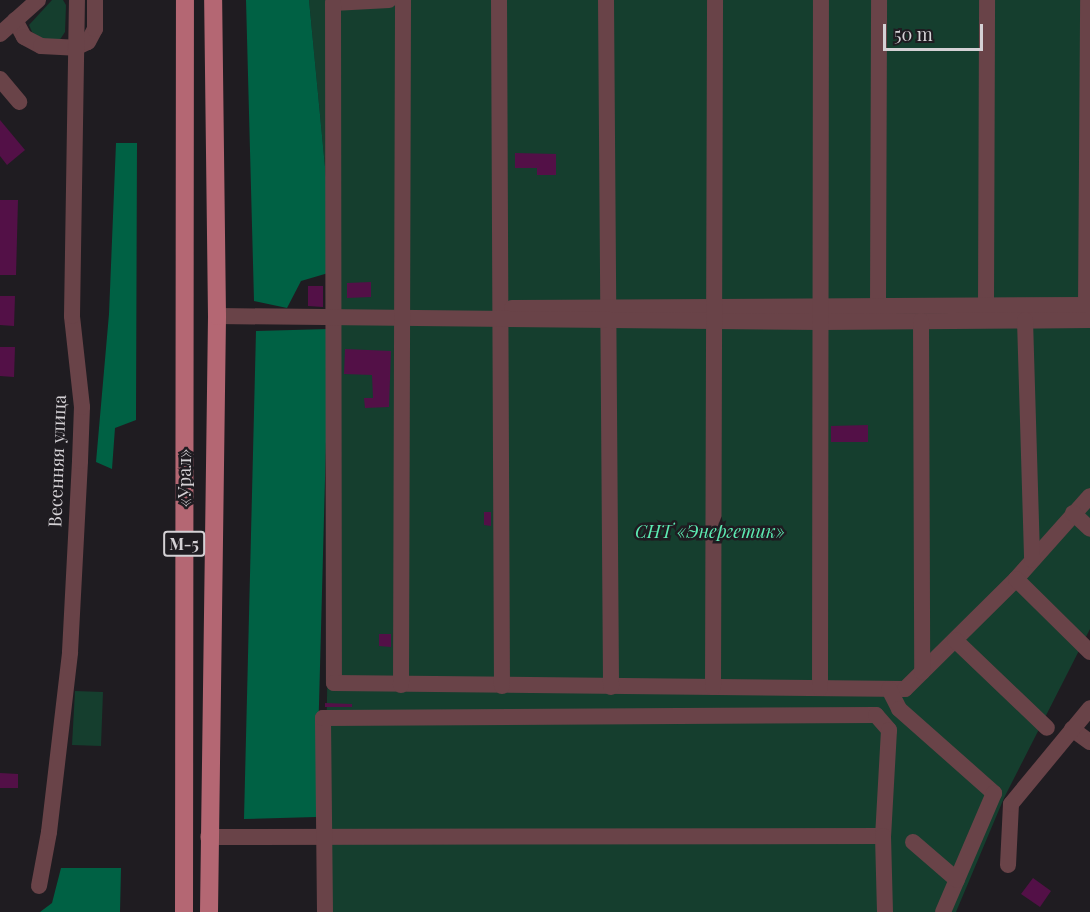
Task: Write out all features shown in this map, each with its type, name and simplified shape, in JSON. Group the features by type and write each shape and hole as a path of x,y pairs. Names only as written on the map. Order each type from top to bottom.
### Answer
{"main road":[{"name":"«Урал»","path":"184,0 184,912"},
{"name":"«Урал»","path":"209,912 208,837 217,316 213,0"}],"street":[{"path":"0,34 38,0"},
{"name":"Весенняя улица","path":"39,886 49,832 70,652 80,461 82,407 72,316 77,0"},
{"path":"15,20 24,36 41,46 75,48 88,42 95,28 95,0"},
{"path":"389,0 333,3 339,318 334,683 905,689 1016,579 1090,496"},
{"path":"401,685 403,0"},
{"path":"499,0 502,686"},
{"path":"606,0 611,687"},
{"path":"713,687 715,0"},
{"path":"820,688 821,0"},
{"path":"878,306 879,0"},
{"path":"986,305 987,0"},
{"path":"1088,0 1089,310"},
{"path":"0,79 19,102"},
{"path":"821,314 878,306 986,305 1089,310"},
{"path":"217,316 339,318 402,314 821,314 921,321 1025,320 1089,310"},
{"path":"1025,320 1032,560"},
{"path":"921,321 922,672"},
{"path":"1073,513 1090,529"},
{"path":"1016,579 1090,652"},
{"path":"955,640 1047,728"},
{"path":"888,689 899,709 994,793 943,912"},
{"path":"1008,865 1011,804 1090,708"},
{"path":"325,912 323,718 876,715 889,730 883,837 885,912"},
{"path":"1072,729 1090,742"},
{"path":"208,837 883,837"},
{"path":"913,842 957,879"}],"green space":[{"path":"52,0 63,0 66,5 65,32 59,41 41,38 32,32 29,25"},
{"path":"246,0 309,0 335,271 301,281 287,308 254,301"},
{"name":"СНТ «Энергетик»","path":"309,0 1090,0 1090,629 1004,798 956,912 323,912 335,271"},
{"path":"116,143 137,143 136,420 115,428 112,469 96,462 109,314"},
{"path":"329,329 316,817 244,819 256,331"},
{"path":"75,691 103,692 101,746 72,745"},
{"path":"61,868 121,868 120,912 40,912 52,903"}],"building":[{"path":"0,120 25,150 7,165 0,156"},
{"path":"515,153 556,154 556,175 537,175 537,168 515,168"},
{"path":"0,200 18,200 16,275 0,275"},
{"path":"371,282 371,297 347,298 347,283"},
{"path":"308,286 323,286 323,307 308,306"},
{"path":"0,296 15,296 14,326 0,325"},
{"path":"0,347 15,347 14,377 0,376"},
{"path":"345,349 391,351 389,407 365,408 364,398 373,398 372,375 344,374"},
{"path":"868,425 868,442 831,442 831,426"},
{"path":"484,512 491,512 491,526 484,525"},
{"path":"379,634 391,634 391,647 379,646"},
{"path":"325,703 352,704 352,707 325,707"},
{"path":"0,773 18,774 18,788 0,788"},
{"path":"1033,878 1051,891 1040,907 1021,894"}]}
